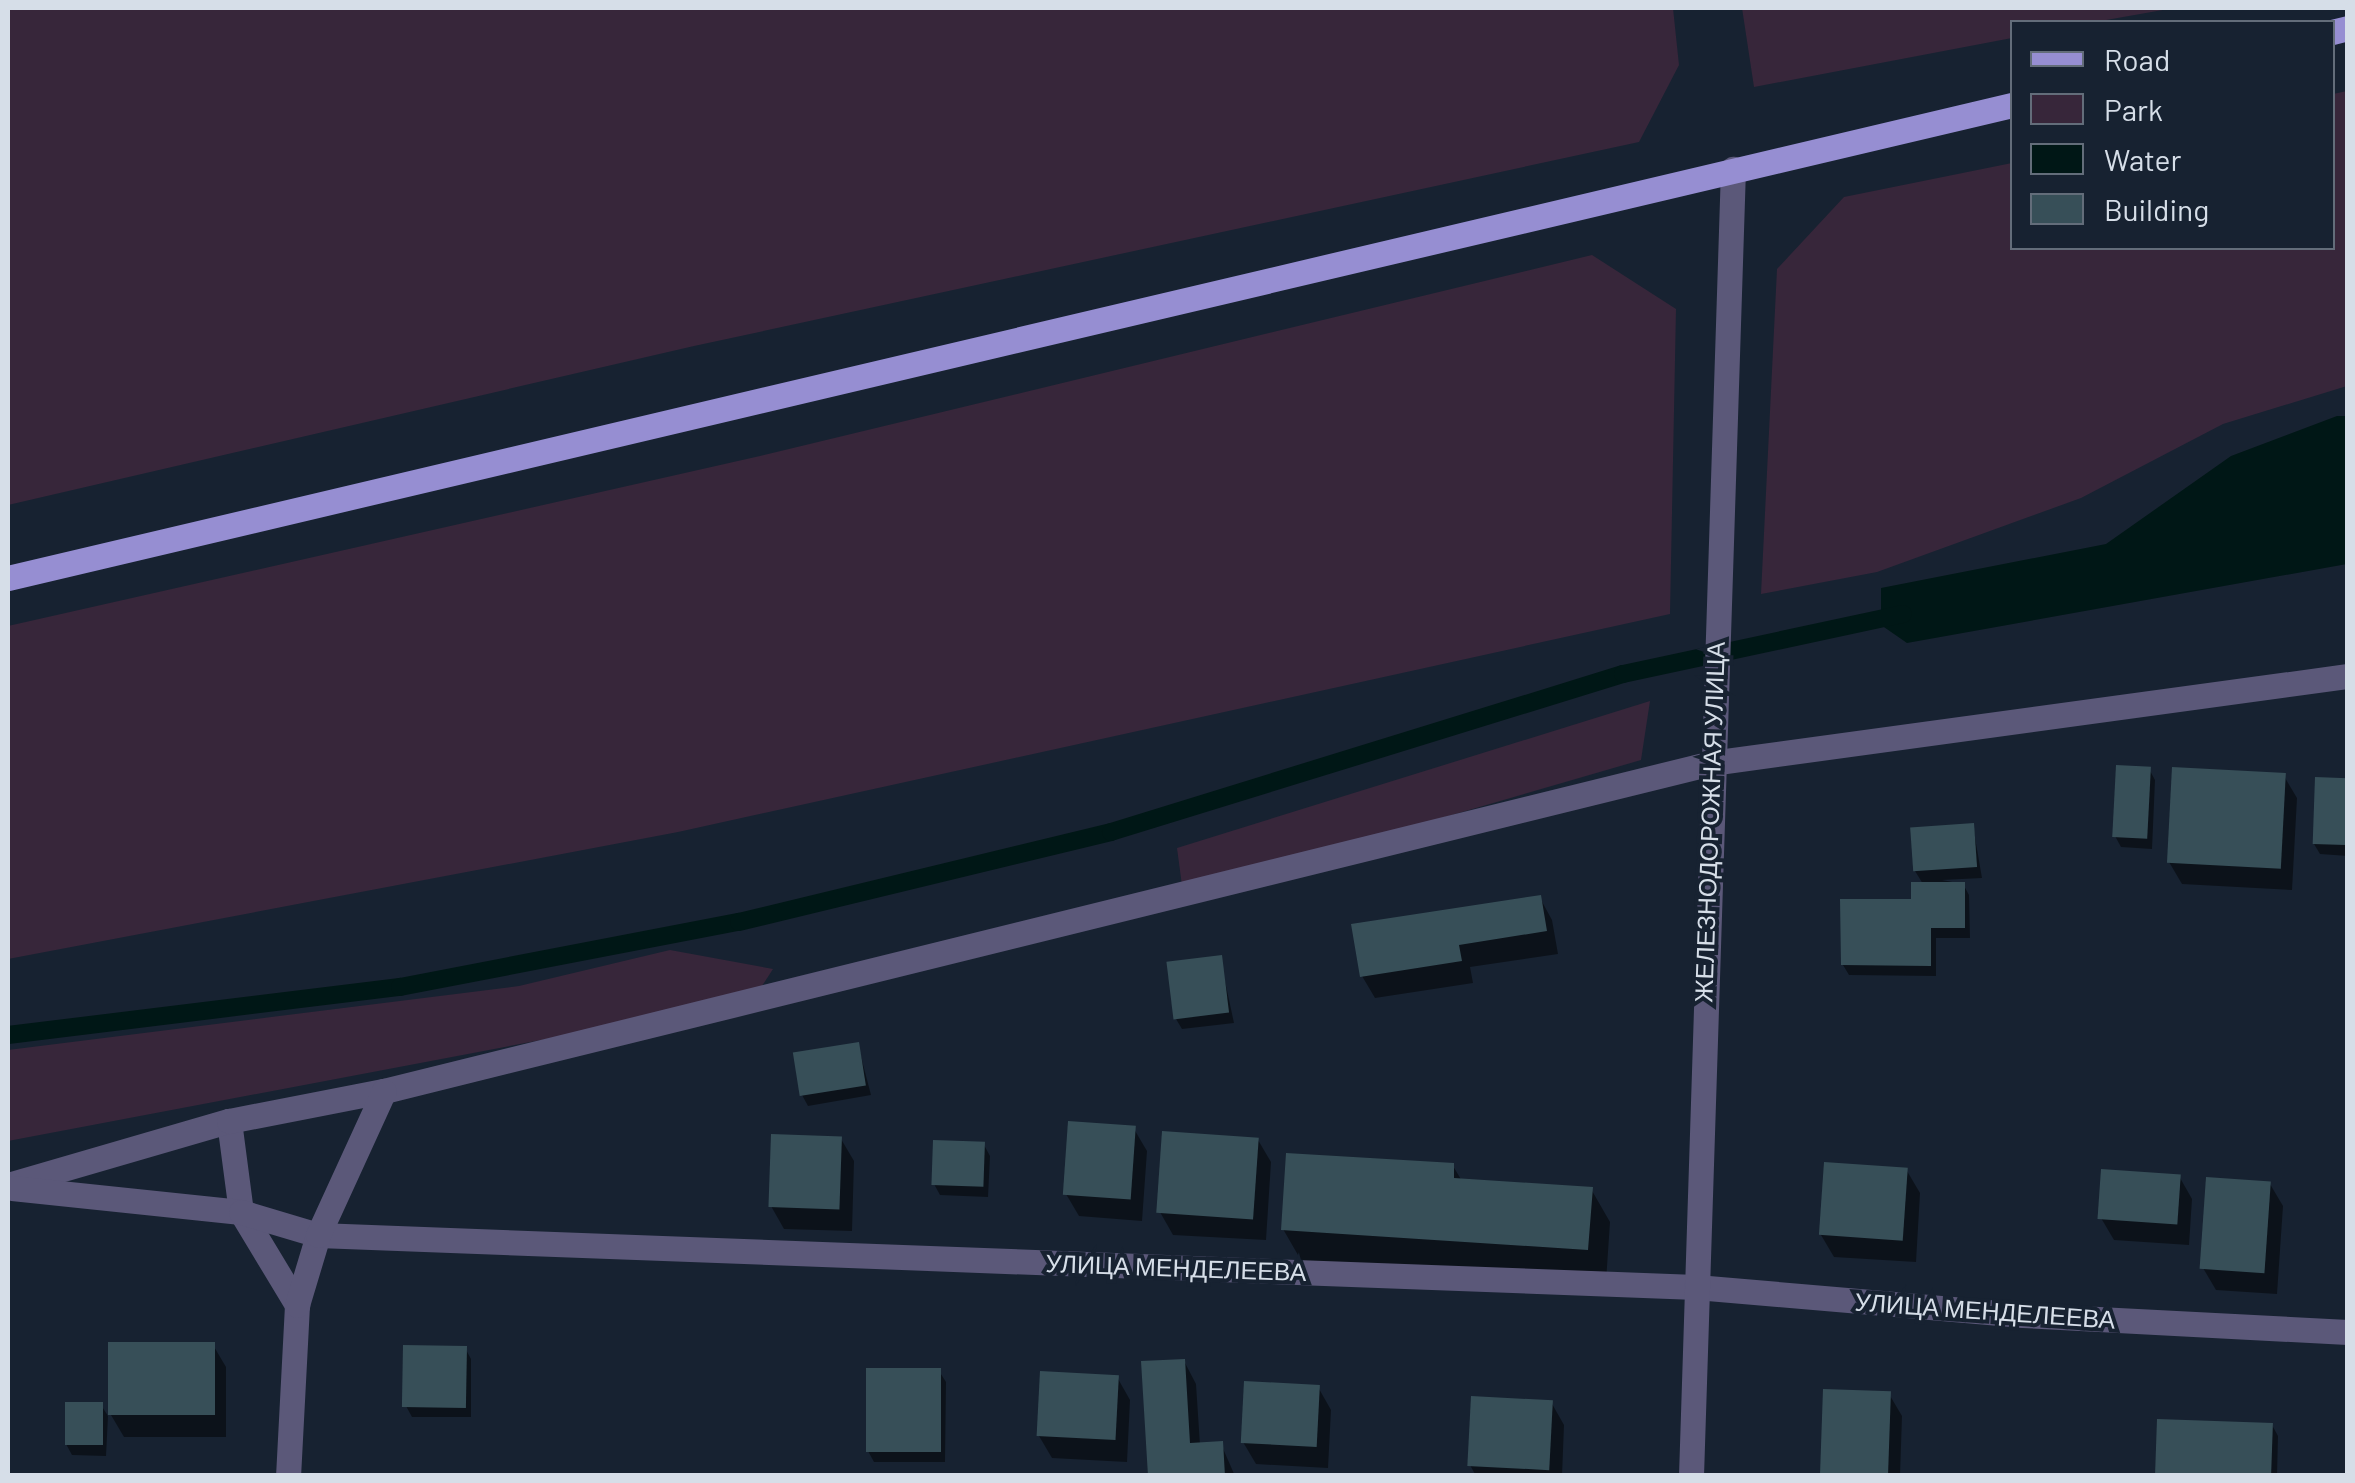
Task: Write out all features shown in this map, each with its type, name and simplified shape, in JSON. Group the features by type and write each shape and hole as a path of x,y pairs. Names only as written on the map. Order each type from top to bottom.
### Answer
{"main road":[{"path":"8,578 2010,105"}],"street":[{"name":"ЖЕЛЕЗНОДОРОЖНАЯ УЛИЦА","path":"1690,1476 1713,684 1734,169"},
{"path":"8,1186 229,1121 384,1091 1711,762 2348,676"},
{"path":"288,1476 297,1305 318,1235 384,1091"},
{"path":"229,1121 241,1212 297,1305"},
{"name":"УЛИЦА МЕНДЕЛЕЕВА","path":"8,1186 241,1212 318,1235 1696,1287 2023,1315 2348,1332"}],"green space":[{"path":"8,8 1673,8 1679,65 1639,142 694,346 8,505"},
{"path":"1742,8 2174,8 2106,20 2010,20 2010,38 1754,87"},
{"path":"2347,91 2347,386 2223,424 2081,498 1877,572 1761,594 1777,269 1844,197 2010,163 2010,250 2335,250 2335,94"},
{"path":"1592,255 1676,309 1670,614 678,832 8,959 8,626 760,456"},
{"path":"1650,701 1641,760 1183,893 1177,848"},
{"path":"670,950 773,969 760,989 700,1010 8,1141 8,1050 519,986"}],"water":[{"path":"2337,416 2347,416 2347,564 1907,643 1881,625 1881,588 2106,544 2231,456"}],"building":[{"path":"2116,765 2151,767 2147,839 2112,837"},
{"path":"2172,767 2286,773 2281,869 2167,863"},
{"path":"2315,777 2348,778 2346,845 2313,844"},
{"path":"1974,823 1977,867 1913,871 1910,827"},
{"path":"1911,882 1965,882 1965,928 1931,928 1931,966 1841,965 1840,899 1911,899"},
{"path":"1541,895 1547,931 1459,945 1462,961 1360,977 1351,924"},
{"path":"1222,955 1229,1013 1173,1019 1166,962"},
{"path":"859,1042 866,1085 800,1096 793,1052"},
{"path":"1068,1121 1136,1126 1131,1200 1063,1195"},
{"path":"1162,1131 1259,1138 1253,1220 1156,1213"},
{"path":"771,1134 842,1136 839,1209 768,1207"},
{"path":"933,1140 985,1142 983,1187 931,1185"},
{"path":"1286,1153 1454,1163 1454,1178 1593,1187 1588,1250 1281,1230"},
{"path":"1824,1162 1908,1168 1903,1241 1819,1235"},
{"path":"2101,1169 2181,1175 2177,1224 2098,1219"},
{"path":"2206,1177 2271,1182 2264,1273 2200,1269"},
{"path":"108,1342 215,1342 215,1415 108,1415"},
{"path":"403,1345 467,1346 466,1408 402,1407"},
{"path":"1185,1359 1190,1443 1223,1441 1225,1476 1148,1476 1141,1361"},
{"path":"866,1368 941,1368 941,1452 866,1452"},
{"path":"1040,1371 1119,1375 1115,1440 1037,1436"},
{"path":"1244,1381 1320,1385 1317,1447 1241,1443"},
{"path":"1823,1389 1891,1391 1888,1476 1820,1476"},
{"path":"1471,1396 1553,1400 1549,1470 1467,1466"},
{"path":"65,1402 103,1402 103,1445 65,1445"},
{"path":"2157,1419 2273,1423 2271,1476 2155,1476"}],"waterway":[{"path":"8,1035 400,987 739,922 1111,832 1623,674 1903,614"}]}
